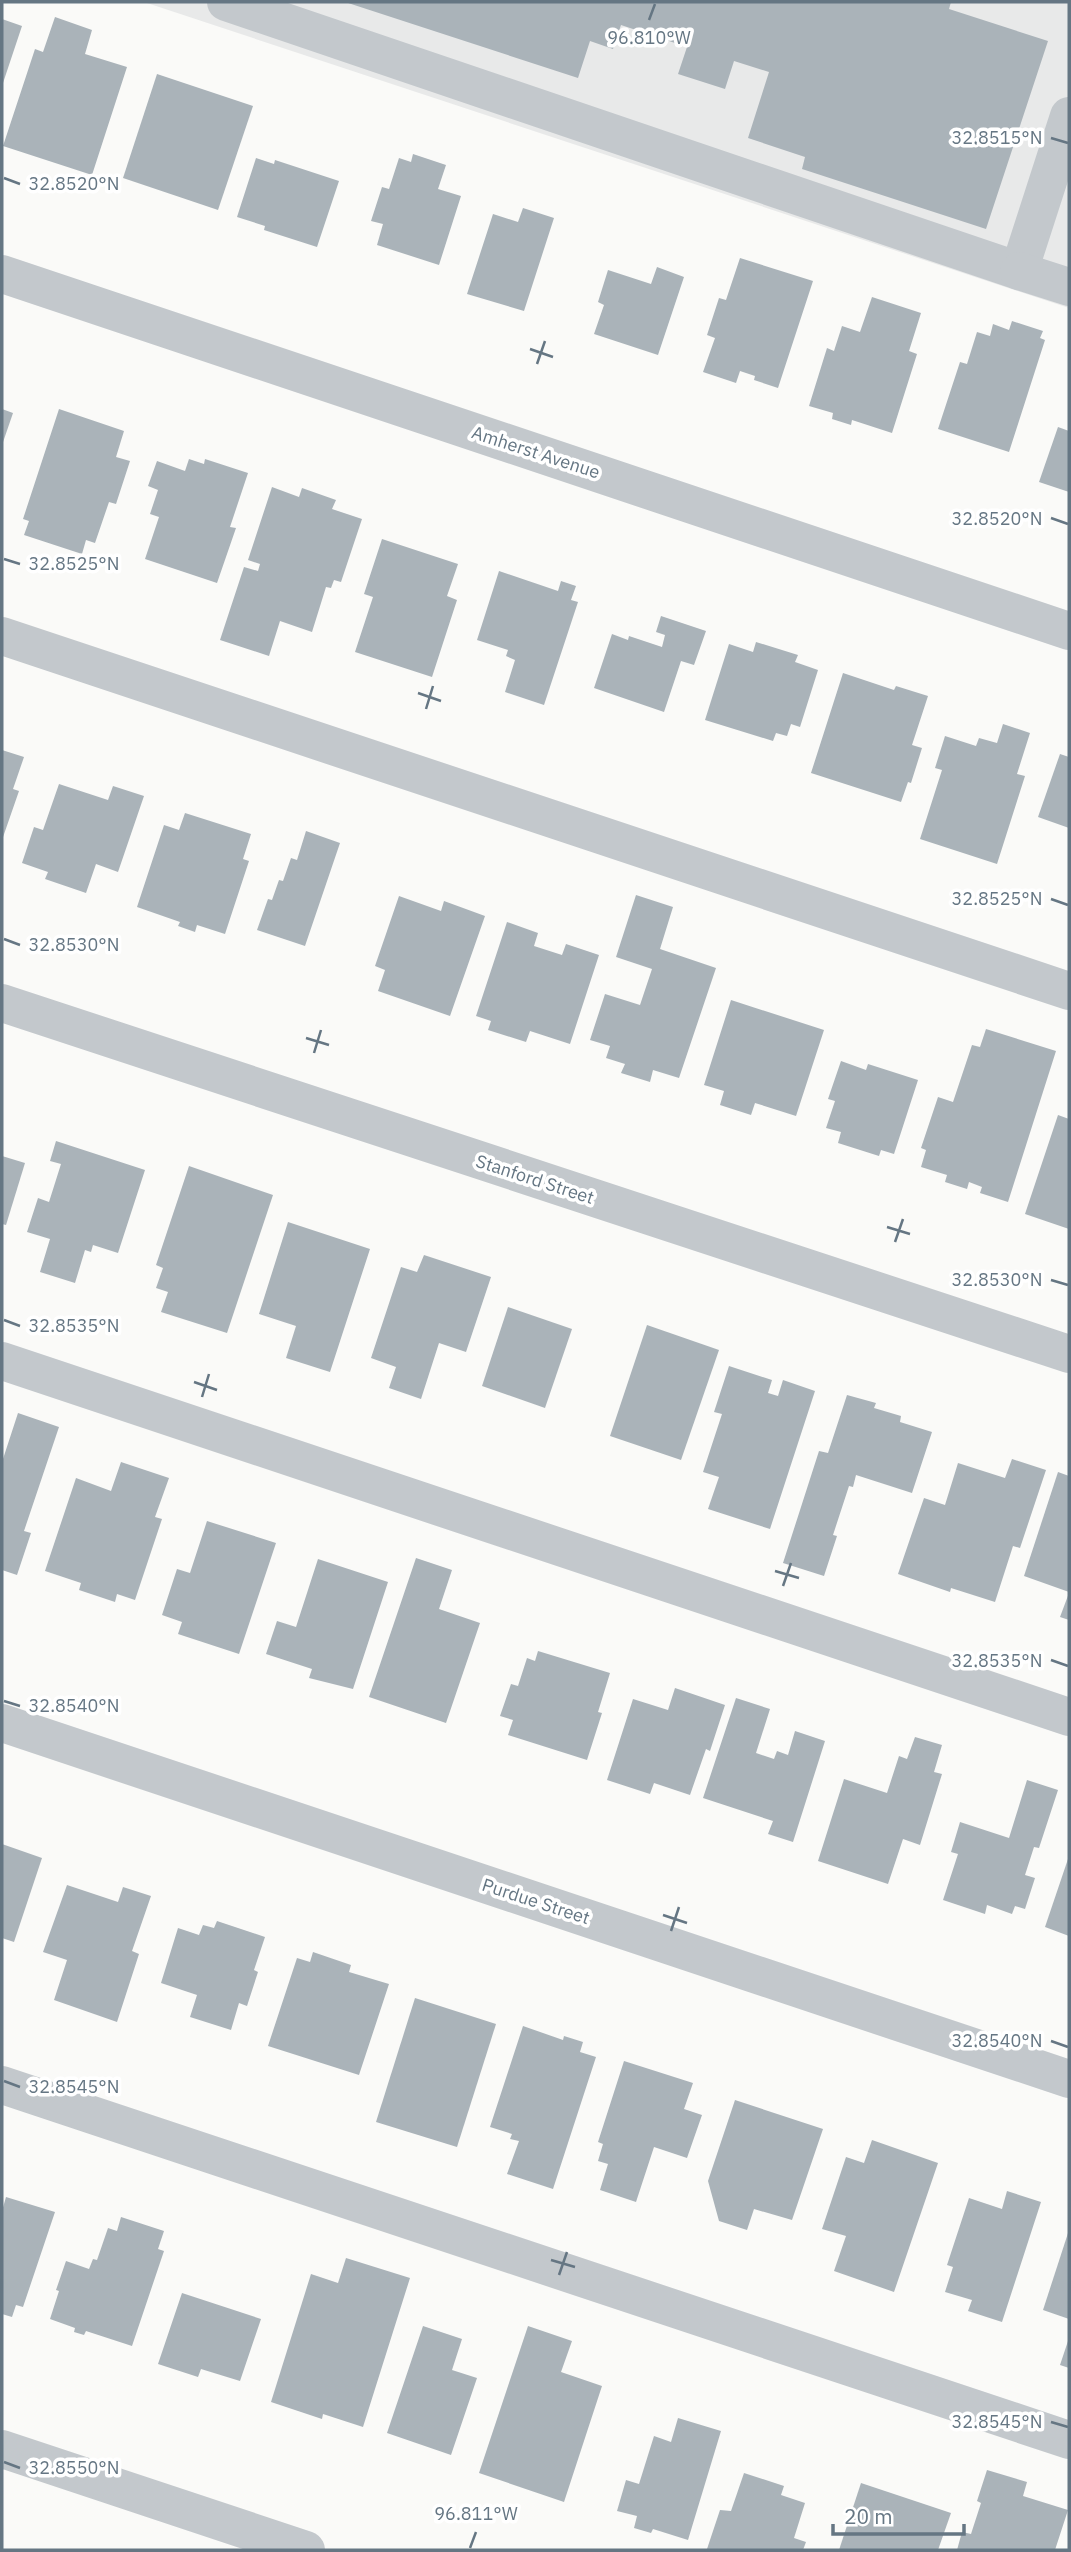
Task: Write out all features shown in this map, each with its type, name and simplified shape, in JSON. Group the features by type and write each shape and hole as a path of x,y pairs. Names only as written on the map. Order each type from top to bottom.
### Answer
{"street":[{"path":"226,2 1069,287"},
{"path":"1020,271 1069,116"},
{"name":"Amherst Avenue","path":"2,274 1069,631"},
{"path":"2,636 1069,991"},
{"name":"Stanford Street","path":"2,1003 1069,1354"},
{"path":"2,1361 1069,1717"},
{"name":"Purdue Street","path":"2,1723 1069,2079"},
{"path":"2,2085 1069,2440"},
{"path":"2,2449 306,2550"}],"shaded area":[{"path":"144,2 1069,2 1069,308"}],"building":[{"path":"345,2 951,2 949,9 1048,41 986,229 802,169 805,157 748,138 769,72 734,61 725,89 678,74 687,47 621,25 613,49 590,41 578,78"},
{"path":"55,17 92,30 85,54 127,67 92,175 3,146 35,49 43,52"},
{"path":"2,19 22,26 2,86"},
{"path":"157,74 253,106 218,210 123,178"},
{"path":"413,154 446,165 438,189 461,196 439,265 377,245 383,224 371,221 382,187 389,189 399,158 411,162"},
{"path":"256,158 274,164 275,160 339,181 317,247 264,230 265,226 237,217"},
{"path":"523,208 554,218 524,311 467,294 493,214 518,222"},
{"path":"740,258 813,281 778,388 754,380 755,376 740,371 736,383 703,372 715,338 707,335 719,298 726,300"},
{"path":"657,267 684,277 658,355 594,334 604,305 598,302 608,270 651,284"},
{"path":"872,297 921,313 909,351 917,354 892,433 852,420 851,425 832,419 833,413 809,406 827,348 834,351 842,326 860,332"},
{"path":"1012,321 1043,331 1040,338 1045,340 1009,452 938,429 960,362 967,364 977,332 990,336 993,324 1009,330"},
{"path":"2,409 13,413 2,445"},
{"path":"59,409 124,431 116,457 130,461 116,504 109,502 95,543 86,540 82,554 24,535 29,521 23,519"},
{"path":"1058,427 1069,431 1069,492 1039,482"},
{"path":"189,459 204,464 205,459 248,473 230,527 236,528 217,583 145,559 159,517 150,514 158,490 148,486 157,461 185,471"},
{"path":"272,487 299,497 302,488 336,500 332,509 362,519 341,582 334,580 331,588 326,587 312,632 280,621 269,656 220,640 244,567 258,571 260,564 248,560"},
{"path":"382,539 458,564 447,596 457,600 432,677 355,652 373,597 364,594"},
{"path":"499,571 558,591 561,581 576,586 571,600 578,602 544,705 505,692 515,660 506,656 508,650 477,640"},
{"path":"661,616 706,631 694,665 681,661 664,712 594,688 612,634 628,640 629,636 662,647 665,635 656,632"},
{"path":"756,642 798,655 795,662 818,670 800,727 791,724 787,736 776,733 773,741 705,720 729,644 753,652"},
{"path":"843,673 894,690 896,686 928,696 912,745 922,748 911,783 908,782 901,802 811,773"},
{"path":"1003,724 1030,733 1017,774 1025,776 997,864 920,839 942,770 935,768 945,736 976,746 979,738 997,743"},
{"path":"2,750 24,757 13,789 19,791 2,840"},
{"path":"1060,754 1069,757 1069,828 1038,817"},
{"path":"59,784 108,800 113,786 144,796 118,872 96,864 86,893 45,879 48,872 22,863 34,827 43,830"},
{"path":"185,813 251,834 243,859 249,861 225,934 197,925 195,932 178,926 180,922 137,907 164,825 179,830"},
{"path":"306,831 340,843 305,946 257,930 268,899 272,900 279,880 283,881 291,858 297,860"},
{"path":"636,895 673,907 660,949 716,968 679,1078 653,1070 650,1082 621,1073 625,1064 606,1058 610,1046 590,1040 605,994 640,1005 652,969 616,957"},
{"path":"399,896 441,911 444,901 485,916 450,1016 378,991 385,970 375,966"},
{"path":"507,922 538,933 534,946 562,955 566,944 599,955 570,1044 530,1031 526,1042 488,1030 491,1021 476,1016"},
{"path":"731,1000 824,1030 796,1116 755,1103 751,1115 720,1105 724,1091 704,1085"},
{"path":"986,1029 1056,1051 1008,1202 980,1193 982,1187 969,1182 967,1189 945,1182 947,1175 921,1167 926,1150 921,1148 938,1097 953,1102 972,1045 980,1047"},
{"path":"841,1061 866,1070 868,1064 918,1080 894,1154 881,1150 879,1156 838,1143 841,1132 826,1128 835,1101 828,1099"},
{"path":"1058,1115 1069,1119 1069,1229 1025,1214"},
{"path":"56,1141 145,1170 118,1253 93,1245 91,1252 85,1250 75,1283 40,1272 50,1239 27,1232 38,1198 49,1202 61,1164 50,1161"},
{"path":"2,1156 25,1163 6,1225 2,1224"},
{"path":"189,1166 273,1195 227,1333 161,1312 168,1292 156,1288 163,1268 156,1265"},
{"path":"288,1222 370,1249 330,1372 286,1358 296,1326 259,1314"},
{"path":"424,1255 491,1277 466,1352 439,1343 421,1399 389,1388 396,1367 371,1358 401,1267 417,1272"},
{"path":"508,1307 572,1329 545,1408 482,1386"},
{"path":"647,1325 719,1350 681,1460 610,1436"},
{"path":"729,1366 772,1380 768,1393 778,1396 783,1380 815,1391 770,1529 708,1509 719,1477 703,1472 722,1414 714,1412"},
{"path":"847,1395 876,1403 874,1408 901,1416 900,1422 932,1432 912,1493 856,1475 853,1487 849,1486 833,1535 837,1536 824,1576 783,1563 819,1451 828,1453"},
{"path":"18,1413 59,1427 24,1531 31,1533 17,1575 2,1570 2,1462"},
{"path":"1012,1459 1046,1470 1020,1548 1013,1546 995,1602 951,1588 950,1592 898,1574 924,1498 945,1505 958,1463 1005,1478"},
{"path":"121,1462 169,1478 155,1517 162,1519 135,1600 117,1594 115,1602 79,1590 81,1583 45,1571 76,1478 111,1491"},
{"path":"1058,1472 1069,1476 1069,1592 1024,1576"},
{"path":"207,1521 276,1543 239,1654 178,1634 182,1622 162,1615 177,1569 190,1573"},
{"path":"416,1558 452,1570 439,1609 480,1623 446,1723 369,1697"},
{"path":"318,1559 388,1582 353,1689 309,1678 312,1669 266,1654 277,1621 296,1627"},
{"path":"1069,1593 1069,1620 1060,1617"},
{"path":"538,1651 610,1673 598,1712 602,1713 587,1760 508,1735 513,1720 500,1716 511,1684 518,1686 527,1658 535,1661"},
{"path":"675,1688 725,1705 710,1751 706,1749 690,1795 654,1783 650,1794 607,1780 633,1699 668,1710"},
{"path":"736,1698 770,1709 756,1753 774,1759 777,1751 788,1755 795,1731 825,1741 793,1842 768,1834 773,1821 703,1798"},
{"path":"915,1737 942,1745 934,1772 942,1774 920,1845 903,1839 888,1884 818,1861 844,1779 887,1793 899,1756 907,1759"},
{"path":"1027,1780 1058,1790 1039,1848 1034,1847 1025,1875 1035,1878 1025,1909 1015,1906 1012,1914 987,1905 985,1914 943,1900 958,1854 951,1852 960,1822 1009,1838"},
{"path":"2,1844 42,1858 14,1942 2,1938"},
{"path":"1069,1856 1069,1936 1045,1927"},
{"path":"67,1885 118,1902 123,1887 151,1896 132,1951 139,1954 117,2022 54,2000 67,1960 43,1952"},
{"path":"217,1921 265,1937 254,1970 258,1972 247,2006 239,2003 231,2030 190,2017 197,1995 161,1983 178,1928 199,1935 203,1925 214,1928"},
{"path":"313,1952 351,1965 349,1972 389,1984 359,2075 268,2046 297,1958 310,1962"},
{"path":"415,1998 496,2024 457,2147 376,2122"},
{"path":"523,2026 563,2040 564,2036 583,2042 580,2052 596,2057 553,2189 507,2174 519,2141 510,2139 512,2134 490,2127"},
{"path":"624,2061 693,2083 684,2109 702,2115 687,2158 654,2147 636,2202 600,2190 608,2164 598,2161 603,2144 598,2142"},
{"path":"735,2100 823,2129 792,2220 754,2209 747,2230 719,2221 708,2181"},
{"path":"872,2140 938,2163 894,2292 834,2271 846,2236 822,2229 846,2157 864,2163"},
{"path":"1007,2191 1041,2202 1002,2322 968,2311 972,2300 945,2292 953,2267 947,2265 969,2198 1002,2209"},
{"path":"6,2197 55,2212 23,2307 16,2305 12,2317 2,2314 2,2211"},
{"path":"121,2217 164,2231 158,2249 164,2251 132,2346 86,2331 84,2335 74,2332 75,2328 50,2319 66,2261 89,2269 93,2259 97,2260 108,2228 117,2231"},
{"path":"1069,2230 1069,2319 1043,2310"},
{"path":"346,2258 410,2278 363,2427 323,2414 322,2419 271,2402 311,2274 338,2283"},
{"path":"182,2293 261,2319 240,2381 201,2369 198,2377 158,2364"},
{"path":"423,2326 462,2339 452,2370 477,2378 451,2455 387,2433"},
{"path":"528,2326 572,2341 561,2372 602,2386 564,2502 479,2473"},
{"path":"1069,2338 1069,2368 1060,2365"},
{"path":"678,2418 721,2431 688,2540 653,2529 651,2533 634,2528 637,2516 617,2511 626,2480 639,2484 654,2436 671,2442"},
{"path":"987,2470 1027,2482 1023,2496 1068,2510 1055,2550 957,2550 962,2532 971,2534 981,2503 977,2501"},
{"path":"744,2473 784,2486 781,2495 805,2503 794,2538 806,2542 803,2550 707,2549 720,2510 731,2511"},
{"path":"861,2483 951,2513 938,2550 839,2550"}]}
